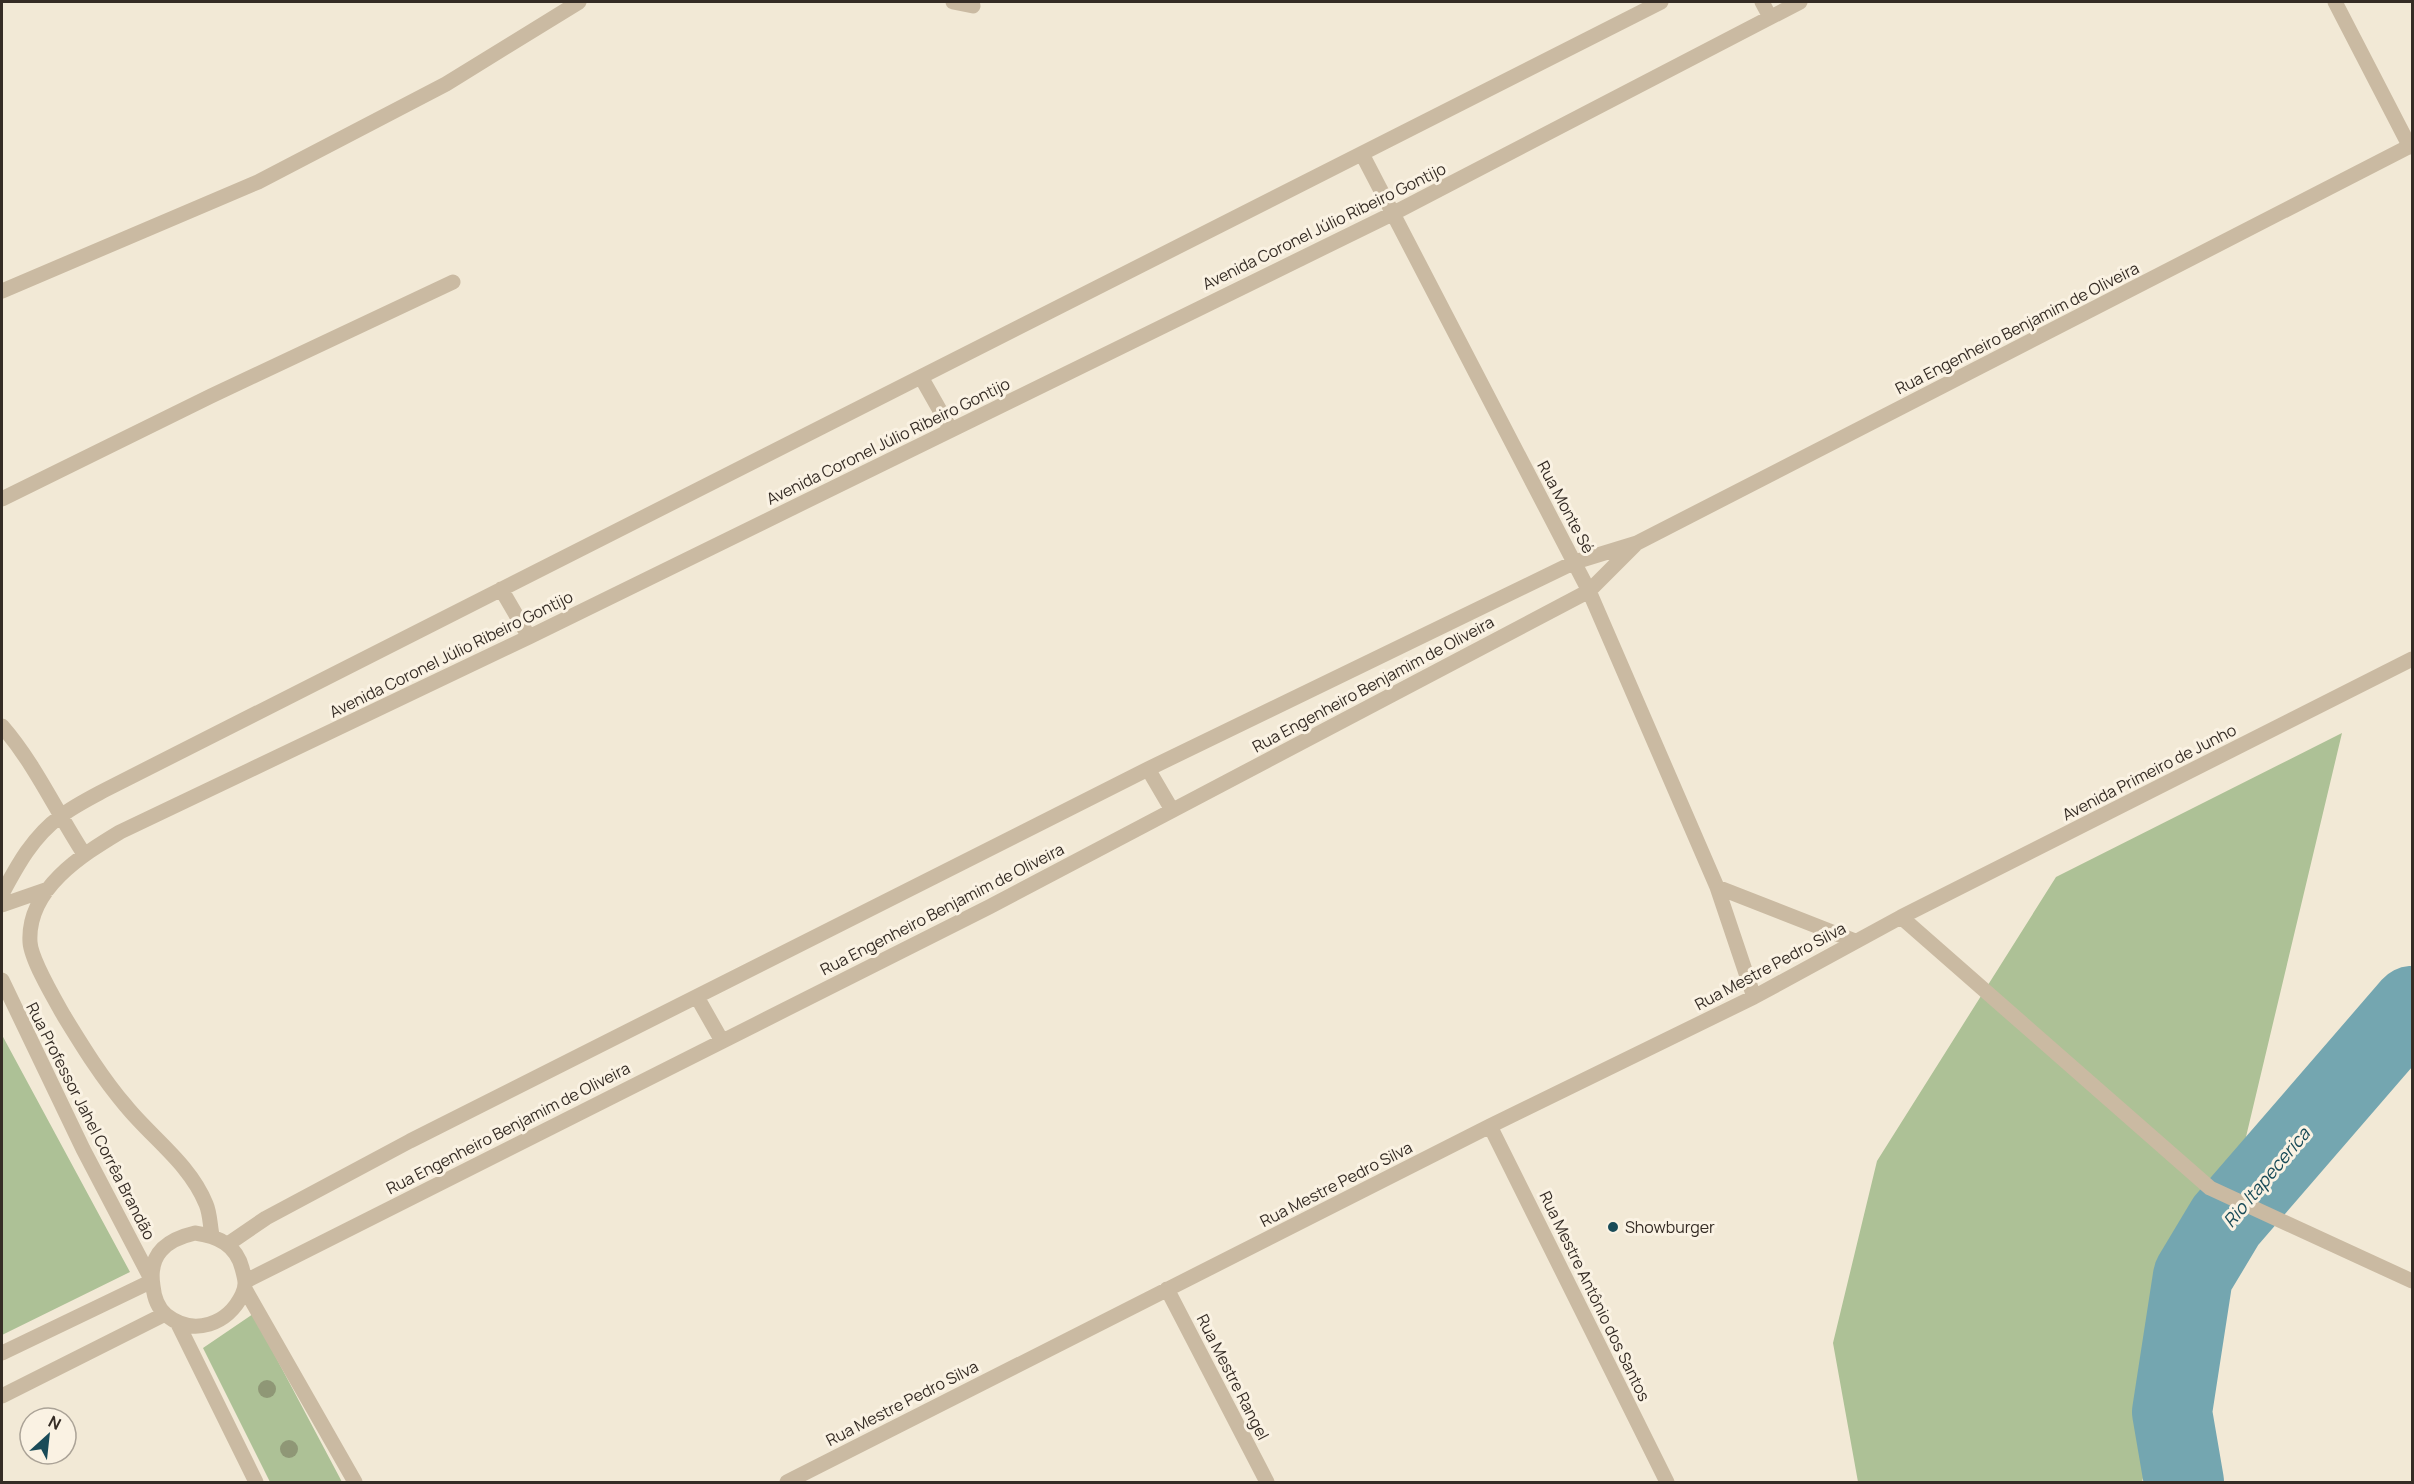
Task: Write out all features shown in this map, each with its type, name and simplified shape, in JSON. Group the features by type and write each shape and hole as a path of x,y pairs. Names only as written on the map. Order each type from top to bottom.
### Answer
{"street":[{"path":"2,291 258,182 446,84 579,2"},
{"path":"953,2 973,6"},
{"name":"Avenida Coronel Júlio Ribeiro Gontijo","path":"2,894 20,861 38,837 60,817 115,784 1661,2"},
{"path":"1762,2 1770,17"},
{"name":"Avenida Coronel Júlio Ribeiro Gontijo","path":"30,943 33,921 48,889 62,872 84,854 131,826 529,637 1392,214 1800,2"},
{"path":"2334,2 2411,146"},
{"name":"Rua Engenheiro Benjamim de Oliveira","path":"228,1244 266,1218 410,1141 1148,769 1575,562 1637,543 2411,146"},
{"name":"Rua Monte Sé","path":"1362,154 1589,591 1717,886 1754,997"},
{"path":"2,499 211,396 453,282"},
{"path":"921,377 951,430"},
{"name":"Rua Engenheiro Benjamim de Oliveira","path":"246,1285 989,907 1589,591 1637,543"},
{"path":"501,589 529,637"},
{"name":"Avenida Primeiro de Junho","path":"1901,917 2412,659"},
{"path":"2,726 18,744 39,775 60,817 84,854"},
{"path":"1148,769 1172,810"},
{"path":"1717,886 1855,941"},
{"path":"2,904 48,889"},
{"path":"1901,917 2210,1188 2412,1281"},
{"name":"Rua Mestre Pedro Silva","path":"787,1482 1490,1126 1754,997 1901,917"},
{"name":"Rua Professor Jahel Corrêa Brandão","path":"30,943 47,987 93,1063 126,1107 170,1152 196,1184 207,1206 212,1235"},
{"name":"Rua Professor Jahel Corrêa Brandão","path":"2,980 83,1149 151,1279"},
{"path":"697,997 722,1041"},
{"name":"Rua Mestre Antônio dos Santos","path":"1490,1126 1667,1482"},
{"path":"256,1482 171,1318 154,1297 151,1279 155,1260 164,1246 178,1237 195,1233 212,1235 228,1244 240,1259 246,1285 355,1482"},
{"path":"2,1353 151,1279"},
{"path":"2,1396 171,1318 193,1326 210,1325 224,1318 236,1307 246,1285"},
{"name":"Rua Mestre Rangel","path":"1167,1289 1267,1482"}],"green space":[{"path":"2342,733 2226,1221 2193,1276 2142,1482 1858,1482 1833,1343 1877,1161 2056,877"},
{"path":"2,1035 130,1272 2,1335"},
{"path":"253,1314 342,1482 270,1482 203,1348"}],"waterway":[{"name":"Rio Itapecerica","path":"2184,1482 2172,1412 2193,1276 2226,1221 2412,1006"}],"place":[{"name":"Showburger","path":"1613,1227"}]}
